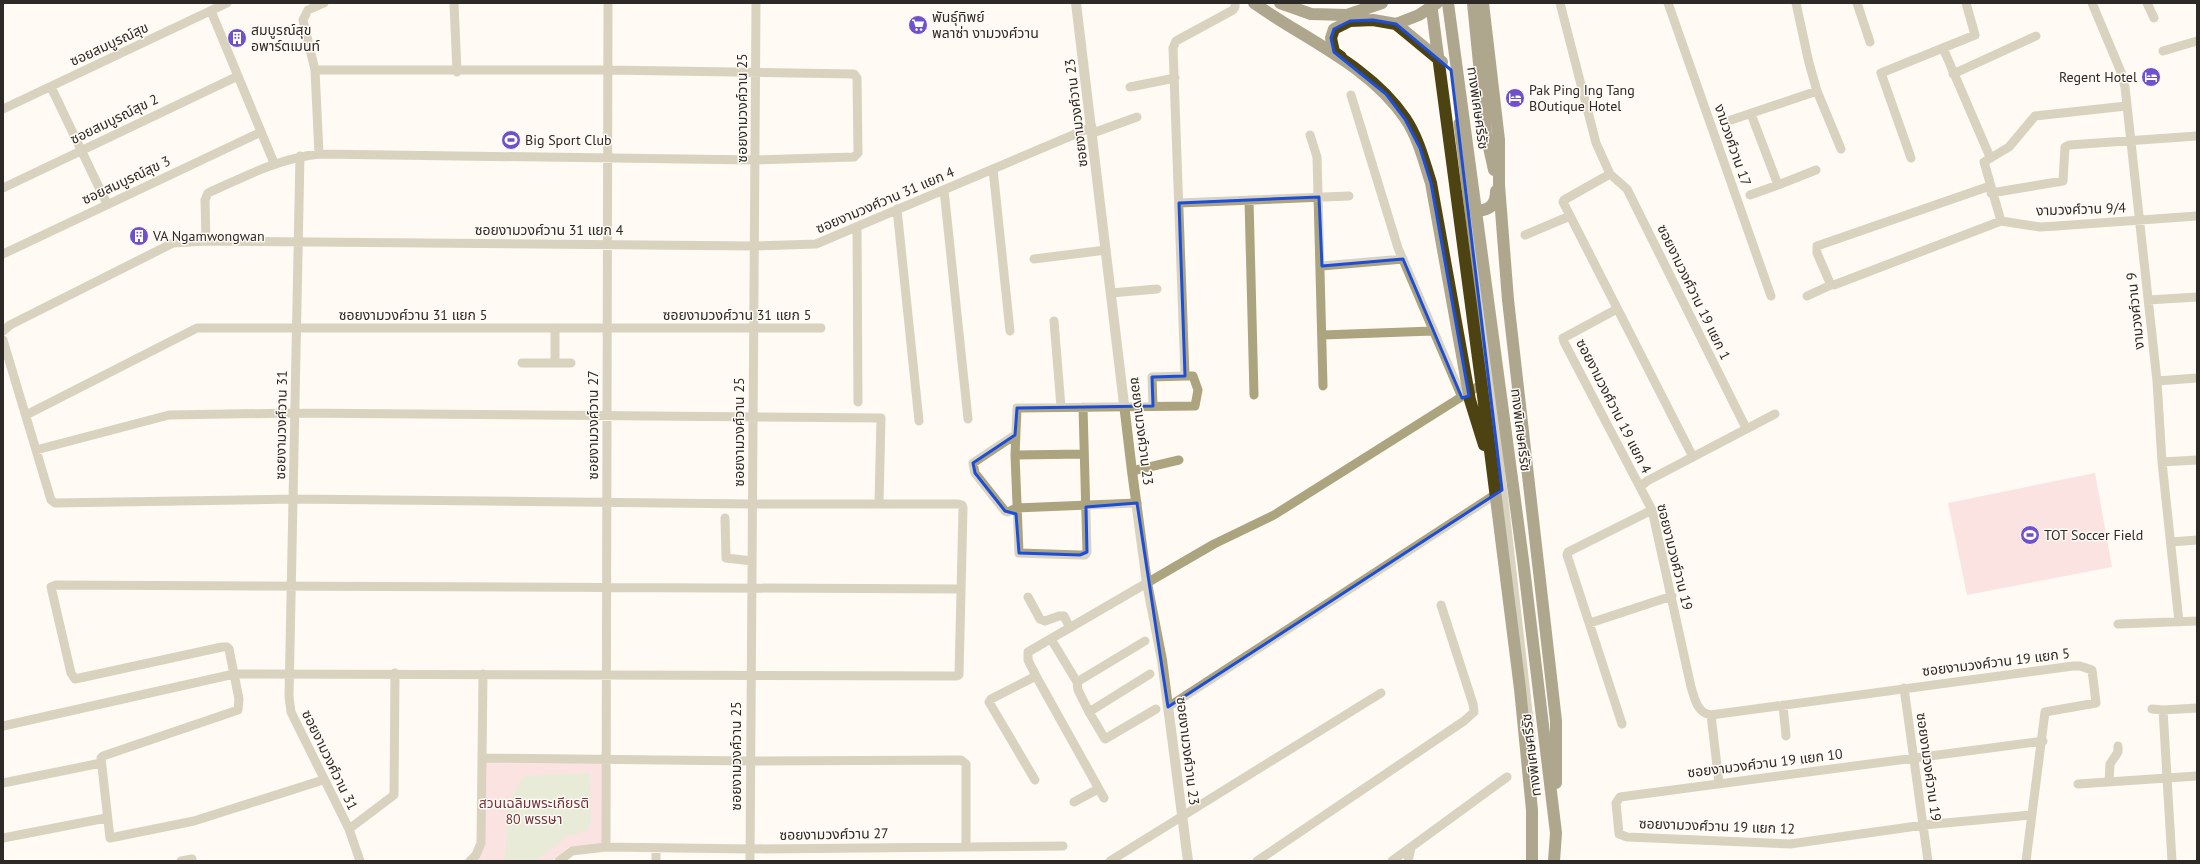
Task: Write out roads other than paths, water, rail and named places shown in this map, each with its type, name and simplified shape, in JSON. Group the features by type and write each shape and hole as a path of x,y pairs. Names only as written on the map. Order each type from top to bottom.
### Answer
{"highway":[{"path":"1254,3 1279,21 1358,70"},
{"path":"1280,3 1310,14 1346,15 1382,3"},
{"name":"ทางพิเศษศรีรัช","path":"1431,3 1483,395 1526,748 1532,810 1531,861"},
{"path":"1396,24 1419,15 1437,3"},
{"name":"ทางพิเศษศรีรัช","path":"1448,3 1526,584 1556,833 1554,861"},
{"path":"1473,3 1486,134 1497,183 1502,219 1508,300 1556,721 1556,833"},
{"path":"1472,211 1482,211 1492,206 1496,200 1497,183 1499,140 1483,3"},
{"path":"1451,70 1396,24 1373,20 1350,21 1334,29 1331,38 1334,52 1386,94 1405,119 1420,148 1431,182 1470,400 1491,469"},
{"path":"1472,232 1475,220 1479,216 1496,214 1502,219"}],"street":[{"name":"ซอยสมบูรณ์สุข","path":"3,109 227,3"},
{"path":"319,154 315,70 303,20 308,10 324,3"},
{"path":"454,3 457,72"},
{"name":"ซอยงามวงศ์วาน 27","path":"606,847 608,3"},
{"name":"ซอยงามวงศ์วาน 25","path":"750,861 756,3"},
{"name":"ซอยงามวงศ์วาน 23","path":"1076,3 1136,503 1147,583 1162,660 1188,861"},
{"path":"1185,376 1174,44 1233,10 1235,7 1234,3"},
{"path":"1443,3 1451,70 1472,211 1472,232 1528,706 1536,822 1531,861"},
{"path":"1560,3 1596,143 1610,174 1564,200 1563,202 1693,457"},
{"name":"งามวงศ์วาน 17","path":"1668,3 1771,296"},
{"path":"1796,3 1809,63 1817,91 1841,149"},
{"path":"1857,3 1870,42"},
{"path":"1911,158 1881,73 1975,35 1966,3"},
{"name":"งามวงศ์วาน 9","path":"2092,3 2123,79 2157,380 2162,462 2178,622"},
{"path":"2147,3 2154,18"},
{"path":"211,11 274,163"},
{"path":"1953,74 2036,36"},
{"path":"2164,52 2197,41"},
{"path":"1807,296 1831,285 2001,221 1990,189 1987,159 1943,48"},
{"path":"206,241 205,200 208,193 274,163 300,156 319,154 755,160 854,157 858,153 857,78 854,74 608,70 457,72 315,70"},
{"name":"ซอยสมบูรณ์สุข 2","path":"3,188 238,76"},
{"path":"1130,87 1175,78"},
{"path":"51,87 107,204"},
{"path":"1731,120 1817,91"},
{"path":"1351,95 1403,259 1461,396"},
{"path":"1987,159 2009,147 2035,116 2126,106"},
{"path":"1751,114 1778,185"},
{"name":"ซอยงามวงศ์วาน 31 แยก 4","path":"3,331 10,325 173,243 206,241 755,246 816,244 994,169 1092,130 1137,117"},
{"name":"ซอยสมบูรณ์สุข 3","path":"3,254 261,132"},
{"path":"1310,135 1317,156 1322,266 1324,386"},
{"path":"1831,285 1817,253 1818,246 1990,189 2063,181 2065,147 2197,136"},
{"name":"ซอยงามวงศ์วาน 31","path":"300,156 291,673 289,697 291,712 323,780 349,829 357,860"},
{"path":"994,169 1010,330"},
{"path":"1750,195 1816,170"},
{"name":"ซอยงามวงศ์วาน 19 แยก 1","path":"1610,174 1627,189 1746,428"},
{"path":"944,190 968,419"},
{"path":"1179,202 1349,196"},
{"path":"1249,200 1254,395"},
{"path":"898,210 919,421"},
{"path":"1525,235 1570,216"},
{"name":"งามวงศ์วาน 9/4","path":"2001,221 2040,227 2197,216"},
{"path":"857,227 858,402"},
{"path":"1034,259 1106,250"},
{"path":"1322,266 1403,259"},
{"path":"1111,293 1157,289"},
{"path":"2148,300 2197,297"},
{"name":"ซอยงามวงศ์วาน 19 แยก 4","path":"1617,309 1564,338 1640,488"},
{"path":"1054,321 1061,407"},
{"name":"ซอยงามวงศ์วาน 31 แยก 5","path":"26,415 197,328 555,330 754,330 820,328"},
{"path":"555,330 555,363"},
{"path":"1322,335 1433,331"},
{"path":"3,340 51,500 55,503 294,499 962,505 958,676 395,673 234,674 4,724"},
{"path":"522,363 571,363"},
{"path":"1083,407 1087,552 1080,556 1019,553 1015,455 1017,408 1124,406 1153,406 1195,406 1198,390 1193,376 1152,377 1153,406"},
{"path":"2157,380 2197,378"},
{"path":"1104,798 1036,676 1028,660 1028,652 1214,544 1274,515 1490,379"},
{"path":"36,450 169,415 295,413 881,418 879,504"},
{"path":"1640,488 1647,481 1775,414"},
{"path":"1015,435 973,464 975,473 1005,511 1008,512 1016,508 1086,507 1136,503"},
{"path":"1015,455 1084,454"},
{"path":"1132,471 1179,460"},
{"path":"2162,462 2197,460"},
{"name":"ซอยงามวงศ์วาน 19","path":"1640,488 1652,510 1691,687 1698,708 1704,714 1711,715"},
{"path":"1168,707 1502,490"},
{"path":"1622,724 1567,555 1568,552 1652,510"},
{"path":"725,518 726,558 752,560"},
{"path":"2171,542 2197,540"},
{"path":"323,780 194,821 112,839 109,838 101,763 103,756 238,710 239,699 234,674 228,649 225,647 75,679 71,673 51,587 64,585 961,589"},
{"path":"1590,623 1672,596"},
{"path":"1028,597 1040,619 1045,621 1059,616 1064,616 1070,628"},
{"path":"1257,861 1464,721 1474,712 1473,704 1441,605"},
{"path":"2118,624 2197,621"},
{"path":"1051,639 1076,682 1078,690 1089,712 1105,739 1156,709"},
{"path":"1076,682 1145,641"},
{"name":"ซอยงามวงศ์วาน 19 แยก 5","path":"1904,688 2073,666 2080,666 2092,670 2096,702 2045,712 2042,741"},
{"path":"349,829 394,796 395,673"},
{"path":"470,861 476,855 481,843 483,674"},
{"path":"1089,712 1150,674"},
{"path":"1035,780 989,702 991,699 1036,676"},
{"path":"1719,783 1711,715 1904,688"},
{"name":"ซอยงามวงศ์วาน 19","path":"1904,688 1928,861"},
{"path":"1110,861 1381,694"},
{"path":"1782,705 1786,736"},
{"path":"2152,709 2163,710 2197,708"},
{"path":"2163,710 2172,861"},
{"path":"2026,861 2042,741"},
{"name":"ซอยงามวงศ์วาน 19 แยก 10","path":"1620,797 2042,741"},
{"path":"2109,782 2110,764 2118,752 2118,746"},
{"path":"483,758 606,758 750,762 965,761 966,846"},
{"path":"3,783 101,763"},
{"path":"2078,784 2197,776"},
{"path":"1392,861 1506,777"},
{"path":"1074,802 1098,789"},
{"name":"ซอยงามวงศ์วาน 19 แยก 12","path":"1620,797 1616,803 1619,834 1627,837 1790,844 1924,825"},
{"path":"1924,825 2031,815"},
{"path":"3,838 106,818"},
{"name":"ซอยงามวงศ์วาน 27","path":"559,861 572,851 606,847 750,849 1062,846"},
{"path":"656,848 656,861"},
{"path":"1408,861 1411,848"},
{"path":"181,861 192,859"}],"place":[{"name":"พันธุ์ทิพย์ พลาซ่า งามวงศ์วาน","path":"918,25"},
{"name":"สมบูรณ์สุข อพาร์ตเมนท์","path":"237,38"},
{"name":"Regent Hotel","path":"2151,77"},
{"name":"Pak Ping Ing Tang BOutique Hotel","path":"1515,98"},
{"name":"Big Sport Club","path":"511,140"},
{"name":"VA Ngamwongwan","path":"139,236"},
{"name":"TOT Soccer Field","path":"2030,535"}],"park label":[{"name":"สวนเฉลิมพระเกียรติ 80 พรรษา","path":"534,812"}]}
